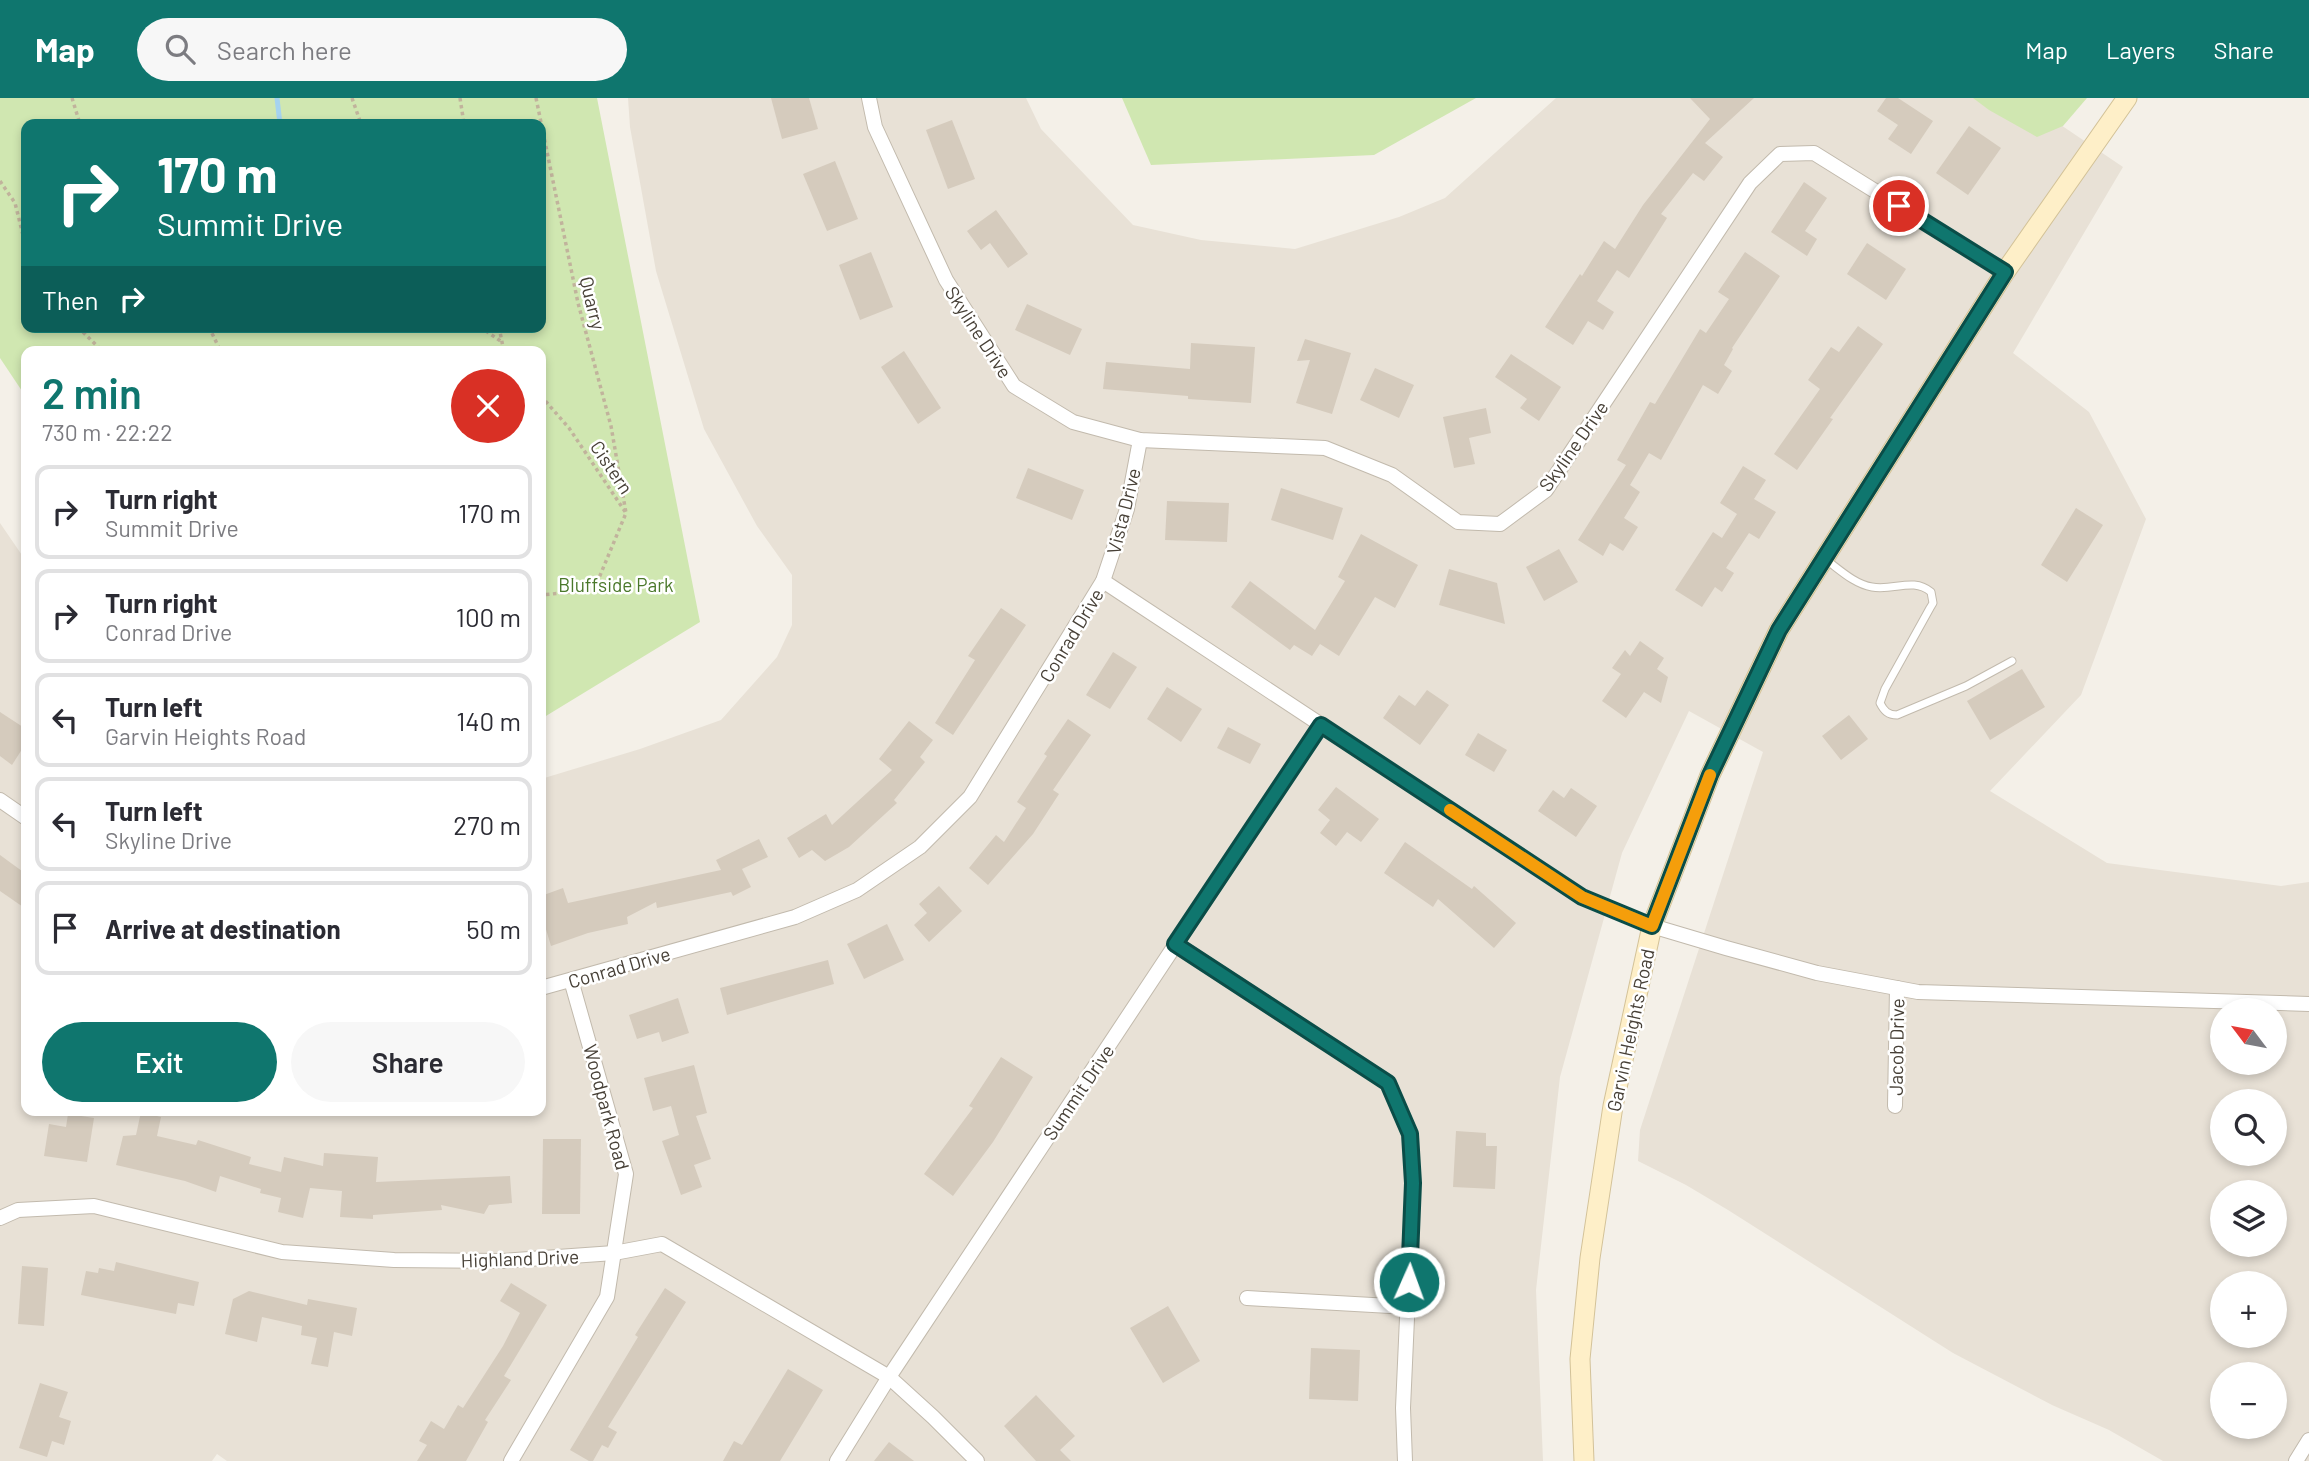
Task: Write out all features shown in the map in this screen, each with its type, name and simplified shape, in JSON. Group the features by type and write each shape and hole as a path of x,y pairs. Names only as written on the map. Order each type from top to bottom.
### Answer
{"main road":[{"name":"Garvin Heights Road","path":"1584,1461 1580,1359 1590,1258 1613,1106 1652,926 1710,775 1779,630 2005,272 2127,98"}],"street":[{"name":"Skyline Drive","path":"869,98 875,127 946,280 1014,386 1073,422 1140,440 1325,448 1392,475 1458,522 1500,524 1546,490 1749,183 1780,154 1814,153 2005,272"},
{"name":"Vista Drive","path":"1104,581 1127,509 1140,440"},
{"name":"Conrad Drive","path":"546,987 794,918 857,890 920,847 970,797 1104,581 1582,897 1652,926 1817,973 1918,992 2309,1004"},
{"name":"Summit Drive","path":"837,1461 889,1377 1321,725"},
{"path":"0,800 21,815"},
{"path":"1175,944 1388,1083 1410,1134 1413,1183 1403,1408 1405,1461"},
{"name":"Woodpark Road","path":"511,1461 607,1297 626,1174 571,980"},
{"name":"Jacob Drive","path":"1895,1106 1897,988"},
{"name":"Highland Drive","path":"0,1218 18,1210 94,1206 282,1252 394,1260 502,1261 614,1253 662,1244 889,1377 977,1461"},
{"path":"1247,1298 1408,1307"},
{"path":"2296,1461 2309,1440"}],"lane":[{"path":"1824,558 1865,585 1883,588 1914,584 1931,592 1933,603 1885,689 1880,703 1891,715 1897,715 1966,686 2012,661"}],"path":[{"path":"72,98 78,119"},
{"path":"352,98 359,119"},
{"path":"460,98 463,119"},
{"name":"Quarry","path":"536,98 540,119"},
{"name":"Quarry","path":"546,147 578,303 611,426 626,513"},
{"path":"0,181 15,203 21,227"},
{"path":"84,333 97,346"},
{"path":"489,333 502,342"},
{"path":"500,333 503,346"},
{"name":"Cistern","path":"546,403 569,428 626,513 594,590 546,594"}],"shaded area":[{"path":"628,98 1026,98 1041,129 1133,225 1201,240 1295,249 1399,217 1445,198 1556,98 2021,98 2123,167 2013,353 2089,412 2146,519 2081,695 1990,791 2107,863 2281,886 2309,882 2309,1461 2163,1461 2109,1430 2052,1405 1953,1353 1728,1210 1638,1161 1640,1130 1763,752 1689,711 1622,853 1560,1077 1536,1290 1543,1461 227,1461 217,1454 212,1461 0,1461 0,523 21,554 21,1116 546,1116 546,777 640,749 721,720 777,657 792,625 792,575 757,526 704,429 656,271 630,127"}],"green space":[{"name":"Bluffside Park","path":"0,98 597,98 700,622 546,716 546,346 21,346 21,390 0,358"},
{"path":"1122,98 1476,98 1374,155 1151,165"},
{"path":"1973,98 2087,98 2063,126 2037,137"}],"building":[{"path":"771,98 809,98 818,129 782,139"},
{"path":"1690,98 1754,98 1705,143 1723,157 1704,181 1693,173 1661,214 1667,218 1629,278 1617,270 1597,301 1614,312 1603,330 1588,321 1573,345 1545,327 1604,241 1615,249 1643,205 1710,119"},
{"path":"1886,98 1898,98 1933,121 1911,154 1888,139 1898,125 1877,111"},
{"path":"952,120 975,179 948,189 926,130"},
{"path":"1969,126 2001,148 1968,195 1936,173"},
{"path":"835,161 858,219 827,231 803,174"},
{"path":"1804,182 1827,198 1805,231 1817,239 1807,256 1771,232"},
{"path":"996,210 1028,254 1008,268 990,243 981,250 967,231"},
{"path":"1867,243 1906,269 1886,300 1847,274"},
{"path":"871,252 893,307 860,320 839,265"},
{"path":"1745,252 1780,276 1732,348 1724,365 1732,371 1718,394 1703,385 1661,460 1649,453 1630,485 1640,492 1624,518 1638,527 1623,551 1610,543 1603,556 1578,540 1626,465 1617,460 1650,402 1655,404 1700,329 1706,333 1729,299 1718,292"},
{"path":"1027,304 1082,329 1070,355 1015,330"},
{"path":"1858,326 1883,344 1797,470 1774,454 1820,389 1808,380 1831,347 1839,352"},
{"path":"1305,339 1351,353 1332,414 1296,403 1310,360 1297,361"},
{"path":"1191,343 1255,347 1251,403 1103,389 1106,362 1190,369"},
{"path":"904,351 941,408 918,424 881,367"},
{"path":"1511,354 1561,387 1539,421 1520,408 1527,399 1495,377"},
{"path":"1375,368 1414,385 1399,418 1360,400"},
{"path":"1486,408 1491,433 1469,438 1475,464 1454,468 1443,417"},
{"path":"1743,466 1766,480 1754,499 1776,512 1759,539 1749,533 1726,568 1734,573 1722,592 1715,587 1702,607 1675,590 1713,532 1722,538 1737,514 1720,503"},
{"path":"1028,468 1084,490 1072,520 1016,498"},
{"path":"1281,488 1343,508 1333,540 1271,520"},
{"path":"1167,501 1229,503 1227,542 1165,540"},
{"path":"2076,508 2103,525 2067,582 2041,565"},
{"path":"1361,534 1418,565 1395,608 1375,597 1339,656 1320,644 1312,656 1294,645 1290,650 1231,607 1250,581 1315,630 1345,581 1338,577"},
{"path":"1559,549 1578,582 1544,601 1526,567"},
{"path":"1449,569 1497,583 1505,624 1439,605"},
{"path":"1001,608 1026,625 953,735 935,723 975,660 968,656"},
{"path":"1640,641 1664,658 1657,669 1668,677 1661,703 1644,692 1626,718 1602,701 1621,674 1612,668 1625,650 1630,656"},
{"path":"1113,652 1137,667 1110,709 1086,695"},
{"path":"2022,669 2045,707 1990,740 1967,701"},
{"path":"1167,687 1202,709 1181,742 1147,719"},
{"path":"1427,690 1449,705 1420,745 1383,718 1399,695 1415,706"},
{"path":"0,712 21,726 21,751 12,765 0,756"},
{"path":"1849,715 1868,739 1841,760 1822,736"},
{"path":"1068,719 1091,735 1053,790 1059,794 1033,834 988,885 969,868 996,835 1004,842 1026,808 1017,802 1047,756 1044,754"},
{"path":"909,721 933,740 920,757 925,762 894,800 897,803 849,847 825,861 812,850 799,858 787,838 826,814 832,825 892,770 879,759"},
{"path":"1228,727 1261,744 1250,764 1217,748"},
{"path":"1478,733 1507,750 1494,772 1465,755"},
{"path":"1336,787 1379,819 1361,842 1347,832 1336,846 1320,833 1330,820 1318,810"},
{"path":"1571,788 1597,806 1576,837 1538,811 1553,790 1564,798"},
{"path":"759,839 768,857 742,869 751,887 733,896 731,892 657,908 656,902 627,917 628,924 588,933 551,946 546,929 546,894 563,888 568,903 721,870 716,860"},
{"path":"1405,842 1472,889 1474,886 1516,923 1494,948 1438,899 1433,907 1384,873"},
{"path":"0,855 21,870 21,906 0,891"},
{"path":"939,886 962,911 929,942 914,925 927,913 919,904"},
{"path":"887,924 904,960 864,979 847,944"},
{"path":"828,960 834,984 727,1015 720,988"},
{"path":"678,998 689,1033 662,1042 659,1032 637,1039 629,1015"},
{"path":"1001,1057 1033,1077 993,1142 953,1196 924,1174 973,1108 969,1106"},
{"path":"694,1065 707,1113 696,1116 711,1159 694,1165 702,1187 681,1195 662,1141 679,1135 671,1106 653,1111 644,1078"},
{"path":"68,1116 94,1118 87,1162 44,1156 49,1124 66,1127"},
{"path":"140,1116 157,1116 161,1117 157,1136 196,1145 198,1140 251,1157 249,1164 281,1172 284,1157 323,1166 324,1153 378,1157 376,1182 510,1176 512,1203 489,1205 484,1214 441,1205 442,1210 373,1215 373,1219 340,1217 342,1191 310,1188 303,1218 278,1212 281,1198 260,1193 261,1189 220,1176 216,1192 185,1181 116,1165 123,1136 136,1135"},
{"path":"1456,1131 1486,1133 1486,1146 1497,1146 1495,1189 1453,1187"},
{"path":"543,1139 581,1139 580,1214 542,1214"},
{"path":"116,1262 199,1282 194,1306 178,1303 176,1314 81,1295 86,1271 98,1273 99,1268 114,1271"},
{"path":"22,1266 48,1268 44,1326 18,1324"},
{"path":"511,1283 547,1305 504,1376 511,1380 485,1420 488,1422 466,1461 417,1461 427,1445 419,1441 431,1421 444,1429 458,1405 463,1408 503,1346 520,1313 500,1301"},
{"path":"665,1288 686,1302 608,1427 617,1432 608,1448 602,1445 593,1461 589,1461 570,1450 638,1337 635,1335"},
{"path":"249,1291 307,1305 308,1299 357,1308 352,1336 334,1332 328,1367 311,1364 317,1338 301,1335 302,1326 262,1317 257,1342 225,1334 233,1299"},
{"path":"1168,1306 1200,1361 1163,1383 1130,1328"},
{"path":"1311,1348 1360,1350 1358,1401 1309,1399"},
{"path":"788,1369 823,1390 780,1461 723,1461 734,1441 742,1445"},
{"path":"40,1383 68,1392 59,1417 71,1421 64,1445 52,1441 47,1457 19,1448"},
{"path":"1036,1395 1075,1436 1060,1450 1071,1461 1036,1461 1004,1426"},
{"path":"889,1442 914,1461 874,1461"}],"waterway":[{"path":"277,98 279,119"}],"slow traffic":[{"path":"1450,810 1582,897 1652,926 1710,775"}],"route":[{"path":"1409,1282 1413,1183 1410,1134 1388,1083 1175,944 1321,725 1582,897 1652,926 1710,775 1779,630 2005,272 1899,206"}]}
